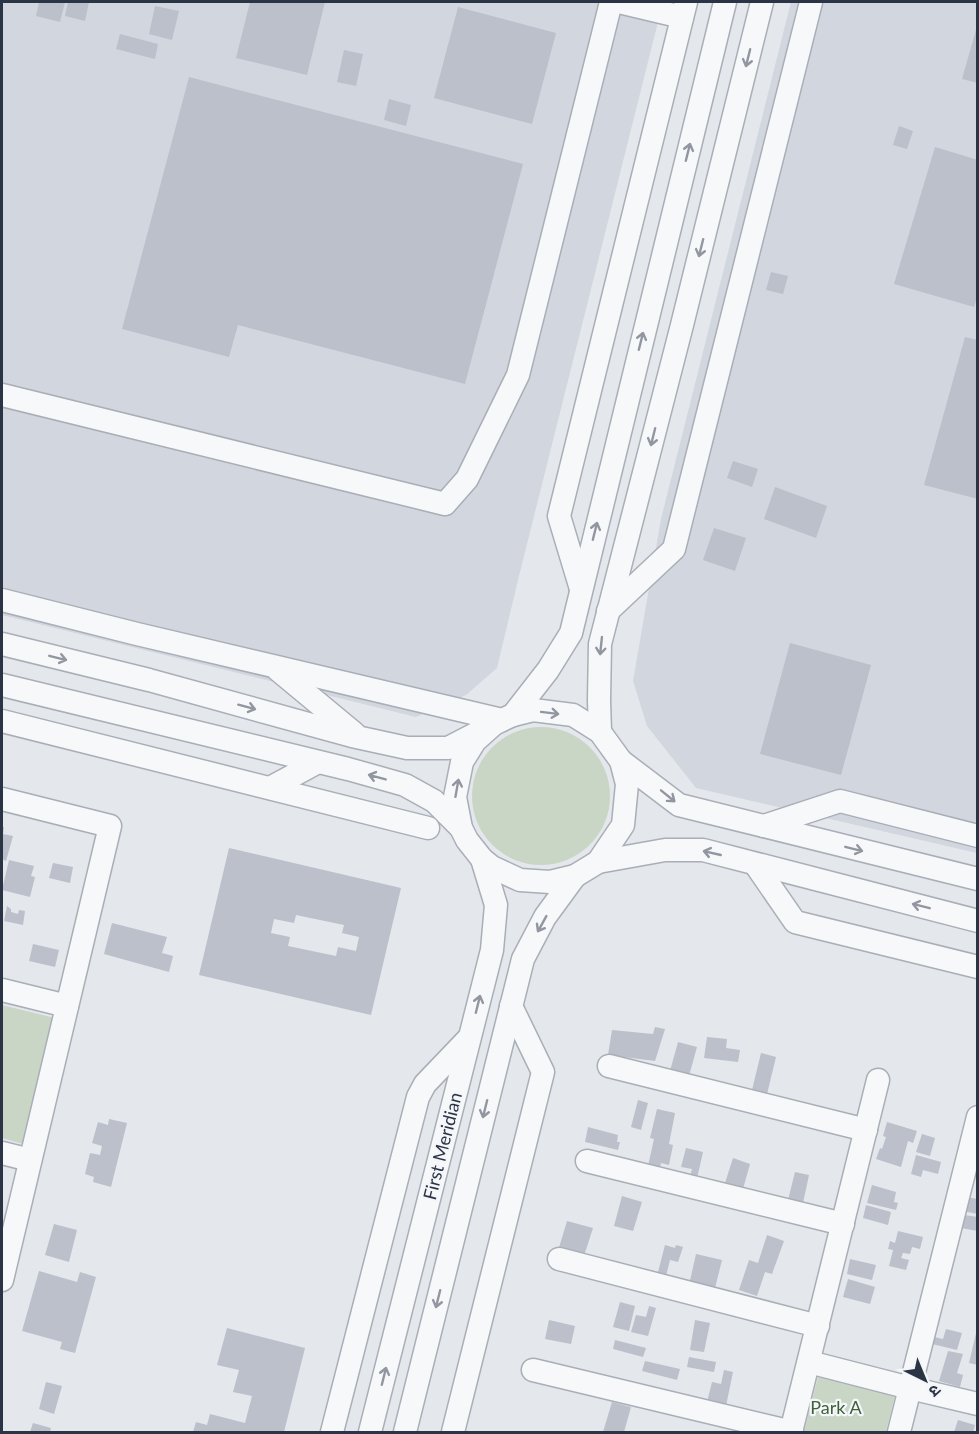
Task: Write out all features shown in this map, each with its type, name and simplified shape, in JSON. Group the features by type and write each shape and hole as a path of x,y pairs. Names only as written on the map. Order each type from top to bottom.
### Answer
{"street":[{"path":"2,395 445,504 467,479 519,375 611,2"},
{"path":"581,590 559,516 684,9 619,2"},
{"path":"621,761 627,784 623,825 598,861 575,876 550,882 520,880 492,867 482,859 461,828 455,796 462,762 475,741 503,720 548,670 571,633 725,2"},
{"path":"600,732 600,644 762,2"},
{"path":"608,611 674,549 811,2"},
{"path":"2,600 503,720"},
{"path":"2,644 407,748 447,748 503,720 533,710 573,716 600,732 621,761 679,805 978,879"},
{"path":"274,667 359,737"},
{"path":"2,685 405,785 434,801 461,828"},
{"path":"2,698 10,702 68,715 146,720"},
{"path":"2,721 429,828"},
{"path":"270,788 318,762"},
{"path":"2,799 110,826 2,1280"},
{"path":"764,826 840,801 978,836"},
{"path":"598,861 664,850 703,850 978,921"},
{"name":"First Meridian","path":"370,1432 492,950 496,905 482,859"},
{"path":"755,864 795,922 978,967"},
{"name":"First Meridian","path":"405,1432 523,959 545,917 575,876"},
{"path":"2,990 67,1006"},
{"path":"453,1432 543,1072 511,1006"},
{"path":"332,1432 418,1097 425,1084 470,1038"},
{"path":"609,1066 866,1130"},
{"path":"532,1370 792,1432 878,1080"},
{"path":"899,1432 978,1117"},
{"path":"2,1153 30,1160"},
{"path":"587,1161 843,1224"},
{"path":"559,1259 818,1326"},
{"path":"809,1362 978,1404"}],"shaded area":[{"path":"2,2 663,2 497,668 466,695 416,717 2,615"},
{"path":"791,2 977,2 977,853 696,788 647,726 633,681 661,519"}],"green space":[{"path":"541,727 567,732 590,747 605,770 610,796 605,822 590,845 567,860 541,865 515,860 492,845 477,822 472,796 477,770 492,747 515,732"},
{"path":"2,1005 55,1018 23,1144 2,1138"},
{"name":"Park A","path":"818,1377 895,1395 886,1432 804,1432"}],"building":[{"path":"39,2 65,2 60,22 36,16"},
{"path":"68,2 89,2 85,21 65,16"},
{"path":"250,2 325,2 307,75 236,58"},
{"path":"155,6 179,11 172,40 149,34"},
{"path":"458,7 556,33 532,124 434,98"},
{"path":"978,26 978,83 962,79"},
{"path":"120,34 158,44 155,59 116,49"},
{"path":"344,50 363,54 356,86 337,82"},
{"path":"189,77 523,164 465,384 238,325 229,357 122,329"},
{"path":"389,99 411,105 406,126 384,120"},
{"path":"899,126 913,131 907,149 893,145"},
{"path":"935,147 978,160 978,295 974,307 894,284"},
{"path":"771,272 788,276 783,294 766,290"},
{"path":"965,337 978,340 978,499 924,485"},
{"path":"733,461 758,469 752,487 727,478"},
{"path":"775,487 827,506 816,538 764,519"},
{"path":"714,528 746,538 735,571 703,560"},
{"path":"790,643 871,665 841,775 760,754"},
{"path":"2,827 4,827 3,834 13,836 6,861 2,859"},
{"path":"229,848 401,888 371,1015 199,975","holes":["296,915 344,925 342,933 359,937 356,951 338,947 336,956 288,946 290,937 271,933 274,919 294,923"]},
{"path":"9,860 34,866 31,876 35,877 30,897 2,890"},
{"path":"53,863 73,867 70,883 49,878"},
{"path":"7,906 11,912 18,914 19,910 25,911 23,925 4,921"},
{"path":"112,923 167,937 162,953 173,956 169,972 104,954"},
{"path":"33,944 59,950 55,967 29,961"},
{"path":"655,1027 665,1029 655,1061 608,1055 612,1030 653,1034"},
{"path":"707,1037 727,1039 726,1048 740,1050 738,1062 704,1058"},
{"path":"678,1042 697,1047 689,1076 670,1071"},
{"path":"761,1053 776,1057 767,1094 752,1090"},
{"path":"638,1100 648,1103 641,1130 631,1127"},
{"path":"657,1109 675,1113 669,1144 673,1145 669,1165 661,1163 660,1169 648,1166 654,1139 650,1138"},
{"path":"109,1119 127,1123 111,1187 93,1182 94,1177 85,1174 90,1153 100,1155 102,1146 92,1143 98,1122 108,1125"},
{"path":"887,1122 917,1131 913,1143 908,1141 901,1167 876,1159 886,1137 883,1136"},
{"path":"588,1127 618,1135 617,1142 620,1142 618,1150 585,1142"},
{"path":"922,1134 935,1138 930,1156 916,1152"},
{"path":"686,1148 703,1152 696,1183 689,1181 692,1169 681,1167"},
{"path":"916,1155 941,1162 938,1174 923,1170 921,1177 911,1174"},
{"path":"733,1158 750,1164 743,1189 725,1183"},
{"path":"795,1172 809,1175 803,1203 788,1200"},
{"path":"872,1185 896,1192 894,1202 898,1203 896,1210 867,1203"},
{"path":"622,1196 642,1202 633,1231 614,1226"},
{"path":"965,1197 978,1199 978,1214 962,1211"},
{"path":"866,1205 891,1212 888,1225 863,1218"},
{"path":"964,1215 978,1217 978,1231 961,1228"},
{"path":"567,1221 593,1228 583,1259 558,1251"},
{"path":"54,1224 77,1230 69,1262 45,1255"},
{"path":"898,1231 923,1237 920,1249 912,1247 910,1254 903,1253 901,1258 909,1260 906,1270 889,1266 893,1250 888,1249 890,1241 895,1243"},
{"path":"767,1235 784,1241 772,1274 765,1272 757,1296 739,1290 749,1260 758,1263"},
{"path":"665,1245 675,1248 676,1245 683,1247 678,1262 670,1260 666,1276 657,1276"},
{"path":"696,1254 722,1260 714,1292 689,1285"},
{"path":"850,1259 876,1265 872,1280 847,1274"},
{"path":"39,1271 77,1282 80,1272 96,1277 75,1353 60,1349 62,1342 22,1331"},
{"path":"848,1279 875,1287 870,1304 843,1297"},
{"path":"620,1302 635,1306 629,1331 613,1327"},
{"path":"649,1306 656,1308 648,1336 631,1332 636,1315 646,1317"},
{"path":"549,1320 575,1326 571,1344 545,1339"},
{"path":"695,1320 710,1323 704,1352 690,1350"},
{"path":"227,1328 305,1348 284,1432 193,1432 196,1422 207,1425 210,1414 245,1423 252,1396 233,1392 239,1370 217,1365"},
{"path":"946,1329 962,1333 957,1350 928,1343 930,1336 943,1339"},
{"path":"978,1329 978,1365 969,1363"},
{"path":"615,1340 646,1348 643,1357 613,1349"},
{"path":"948,1351 963,1354 957,1373 963,1375 960,1387 939,1381"},
{"path":"689,1357 716,1362 714,1372 687,1367"},
{"path":"645,1361 680,1369 677,1380 642,1371"},
{"path":"724,1370 733,1372 726,1406 707,1402 712,1382 721,1384"},
{"path":"46,1382 62,1386 54,1414 39,1409"},
{"path":"612,1402 631,1407 624,1432 603,1432"},
{"path":"958,1420 975,1425 973,1432 954,1432"},
{"path":"33,1423 51,1428 50,1432 30,1432"}]}
